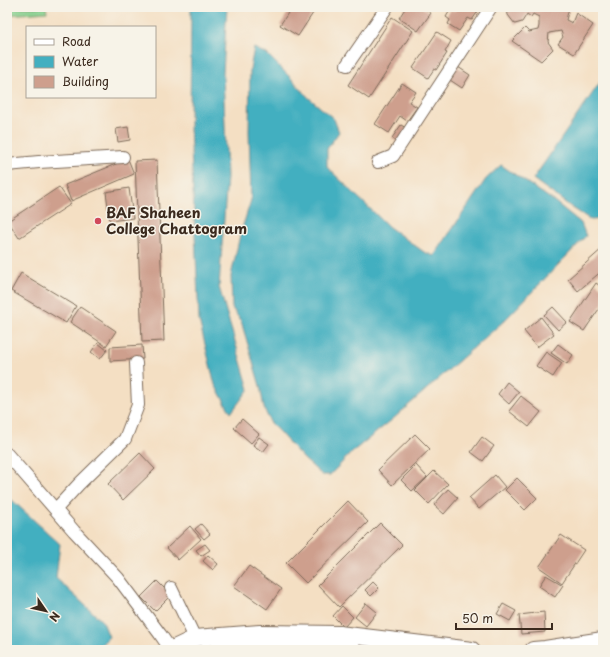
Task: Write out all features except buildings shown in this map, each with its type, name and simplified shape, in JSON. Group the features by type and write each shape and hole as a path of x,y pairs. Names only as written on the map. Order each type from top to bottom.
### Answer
{"main road":[{"path":"171,650 195,638 260,633 339,634 472,650"},
{"path":"534,650 603,640"},
{"path":"218,650 335,648 354,650"}],"street":[{"path":"348,65 387,7"},
{"path":"378,162 392,156 491,7"},
{"path":"7,166 40,162 123,157"},
{"path":"56,509 125,439 138,405 136,363"},
{"path":"7,454 74,531 118,578 171,650"},
{"path":"171,588 195,638"}],"green space":[{"path":"46,7 47,12 7,15 7,8"}],"water":[{"path":"191,7 227,7 223,73 227,177 219,287 249,389 231,413 215,385 199,320 190,127"},
{"path":"254,48 267,54 308,97 334,119 339,132 327,149 327,167 389,227 424,252 434,256 486,179 501,165 554,201 581,223 586,236 505,320 393,419 352,452 330,475 322,475 303,458 270,422 264,408 260,386 241,321 232,308 231,276 240,235 251,200 249,131 250,69"},
{"path":"603,78 603,219 591,220 533,179"},
{"path":"12,500 60,544 56,578 103,622 109,637 96,650 7,650 7,501"}],"place":[{"name":"BAF Shaheen College Chattogram","path":"98,221"}]}
